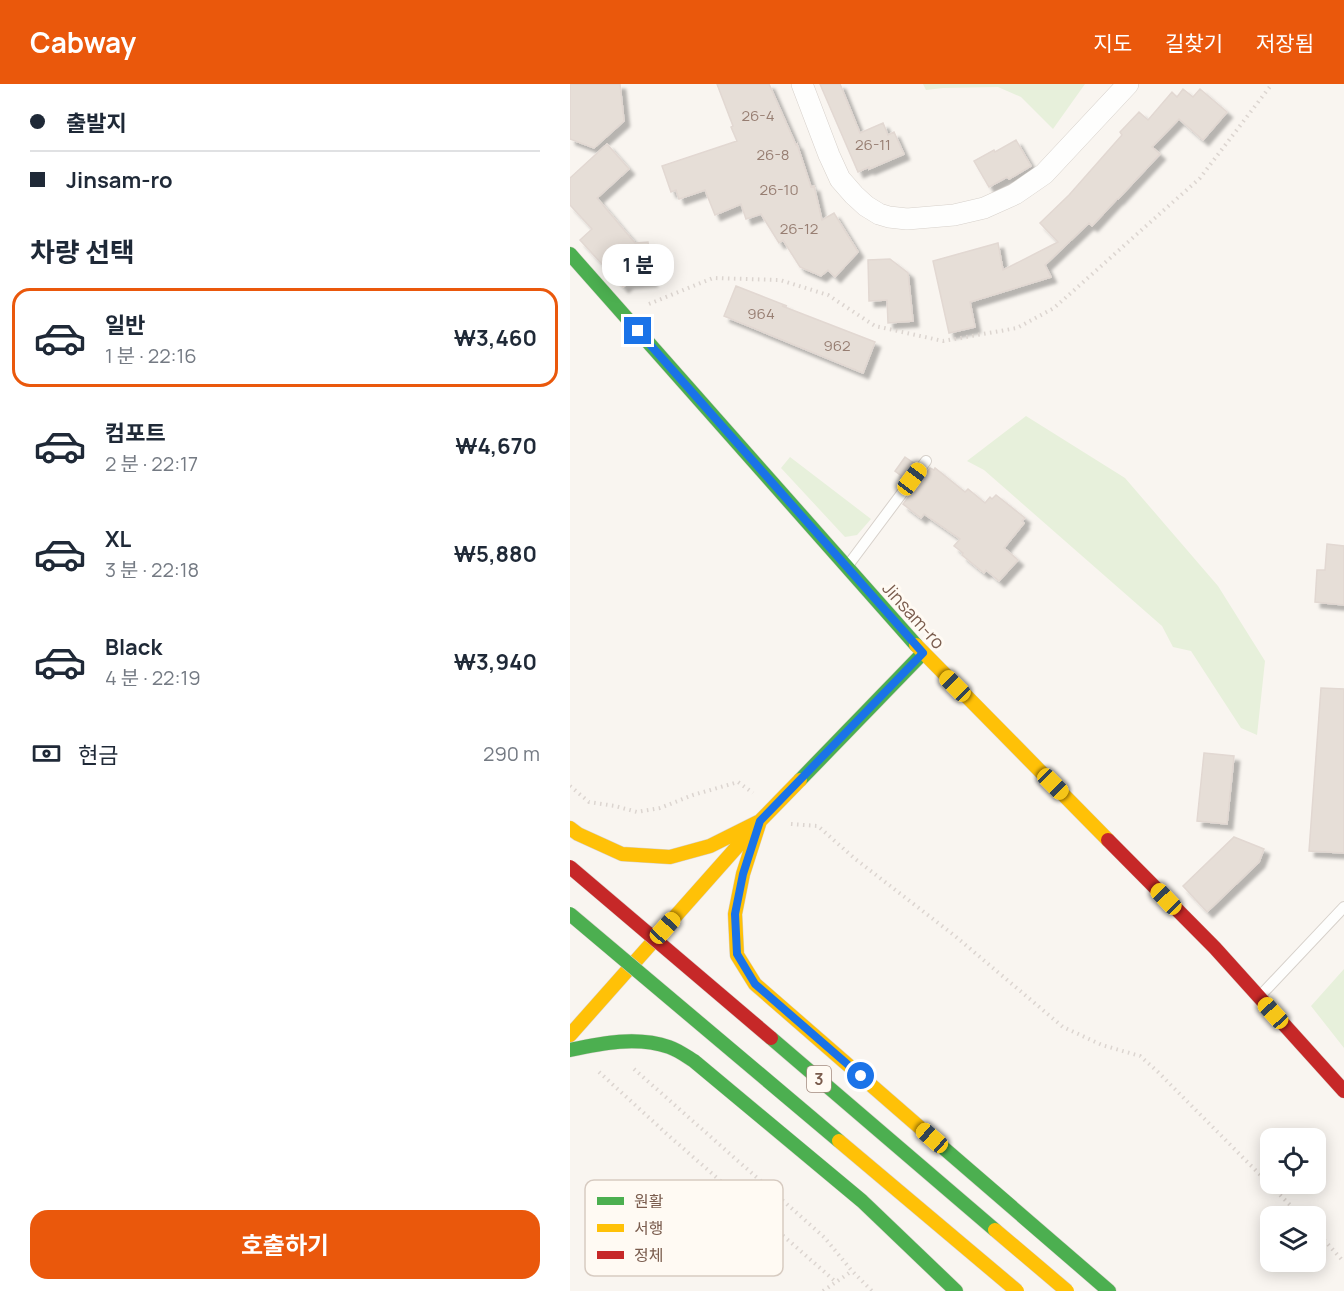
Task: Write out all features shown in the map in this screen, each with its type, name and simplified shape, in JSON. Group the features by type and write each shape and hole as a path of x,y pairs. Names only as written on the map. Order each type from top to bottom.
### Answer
{"main road":[{"name":"Jinsam-ro","path":"570,254 923,653 1215,948 1344,1091"},
{"path":"570,1035 760,821 923,653"},
{"path":"570,828 622,854 670,857 710,846 760,821"},
{"path":"760,821 743,874 735,914 737,954 755,984 1109,1291"},
{"name":"3","path":"570,867 1067,1291"},
{"name":"3","path":"570,914 1017,1291"},
{"path":"572,1049 628,1041 666,1046 694,1061 862,1201 956,1291"}],"street":[{"path":"802,84 840,179 854,195 879,214 907,219 954,215 984,208 1015,194 1044,174 1128,84"}],"lane":[{"path":"847,567 926,461"},
{"path":"1259,997 1344,907"}],"path":[{"path":"623,314 713,278 780,280 828,295 875,326 943,341 1017,328 1054,308 1200,178 1272,84"},
{"path":"570,786 589,802 638,812 660,808 693,795 738,782 792,824 818,826 854,858 955,936 1063,1026 1102,1045 1140,1056 1291,1206"},
{"path":"604,1043 759,1180"},
{"path":"572,1049 719,1180"},
{"path":"783,1201 824,1237 872,1291"},
{"path":"783,1236 836,1282"},
{"path":"1326,1242 1344,1262"},
{"path":"823,1291 852,1270"}],"green space":[{"path":"923,84 1085,84 1053,129 1021,97 998,87 926,90"},
{"path":"1026,416 1125,478 1218,586 1265,661 1257,735 1241,728 1191,651 1173,647 1162,626 984,470 967,461"},
{"path":"790,457 871,519 857,535 845,537 781,468"},
{"path":"1344,969 1344,1048 1311,1006"}],"building":[{"path":"570,84 620,84 624,121 594,148 570,139"},
{"path":"717,84 769,84 797,144 811,187 814,186 822,220 834,213 858,252 835,277 828,270 821,276 800,267 783,240 779,243 761,214 746,219 741,204 715,215 705,190 679,199 676,190 671,192 662,166 737,141"},
{"path":"820,84 840,84 860,133 883,123 888,135 894,132 904,154 858,172"},
{"path":"1183,89 1193,97 1200,89 1227,112 1203,140 1179,119 1152,147 1160,154 1092,226 1089,223 1045,265 1051,277 970,302 975,327 949,333 933,261 998,243 1003,270 1058,242 1040,223 1069,195 1122,135 1120,132 1139,112 1148,120 1172,92 1177,97"},
{"path":"1016,140 1031,166 989,187 974,161"},
{"path":"607,144 629,169 597,198 635,243 648,242 652,281 628,283 623,287 580,240 592,229 570,205 570,178"},
{"path":"890,259 908,273 913,321 888,323 887,300 869,301 868,260"},
{"path":"736,286 875,342 863,373 724,316"},
{"path":"905,457 915,464 904,478 895,471"},
{"path":"930,468 934,470 935,468 965,492 968,489 985,503 990,497 992,499 996,495 1025,518 1022,521 1024,523 1004,548 1018,560 999,581 986,570 984,573 962,555 963,553 954,546 960,539 924,514 921,518 903,504"},
{"path":"1327,544 1344,546 1344,605 1315,602 1317,570 1325,570"},
{"path":"1321,688 1344,689 1344,853 1309,851"},
{"path":"1204,753 1234,756 1227,824 1197,821"},
{"path":"1234,837 1264,849 1259,862 1207,912 1183,886"}],"traffic: fast":[{"path":"570,254 916,645"},
{"path":"800,780 923,653"},
{"path":"570,914 839,1141"},
{"path":"771,1038 995,1230"},
{"path":"570,1050 632,1041 657,1044 685,1055 862,1201 956,1291"},
{"path":"925,1132 1109,1291"}],"traffic: slow":[{"path":"916,645 1108,840"},
{"path":"570,1035 760,821 800,780"},
{"path":"760,821 743,874 735,914 737,955 755,984 925,1132"},
{"path":"570,828 622,854 670,857 710,846 760,821"},
{"path":"839,1141 1017,1291"},
{"path":"995,1230 1067,1291"}],"traffic: jam":[{"path":"1108,840 1215,948 1344,1091"},
{"path":"570,867 771,1038"}],"route":[{"path":"638,331 923,653 760,821 743,874 735,914 737,954 755,984 861,1076"}]}
